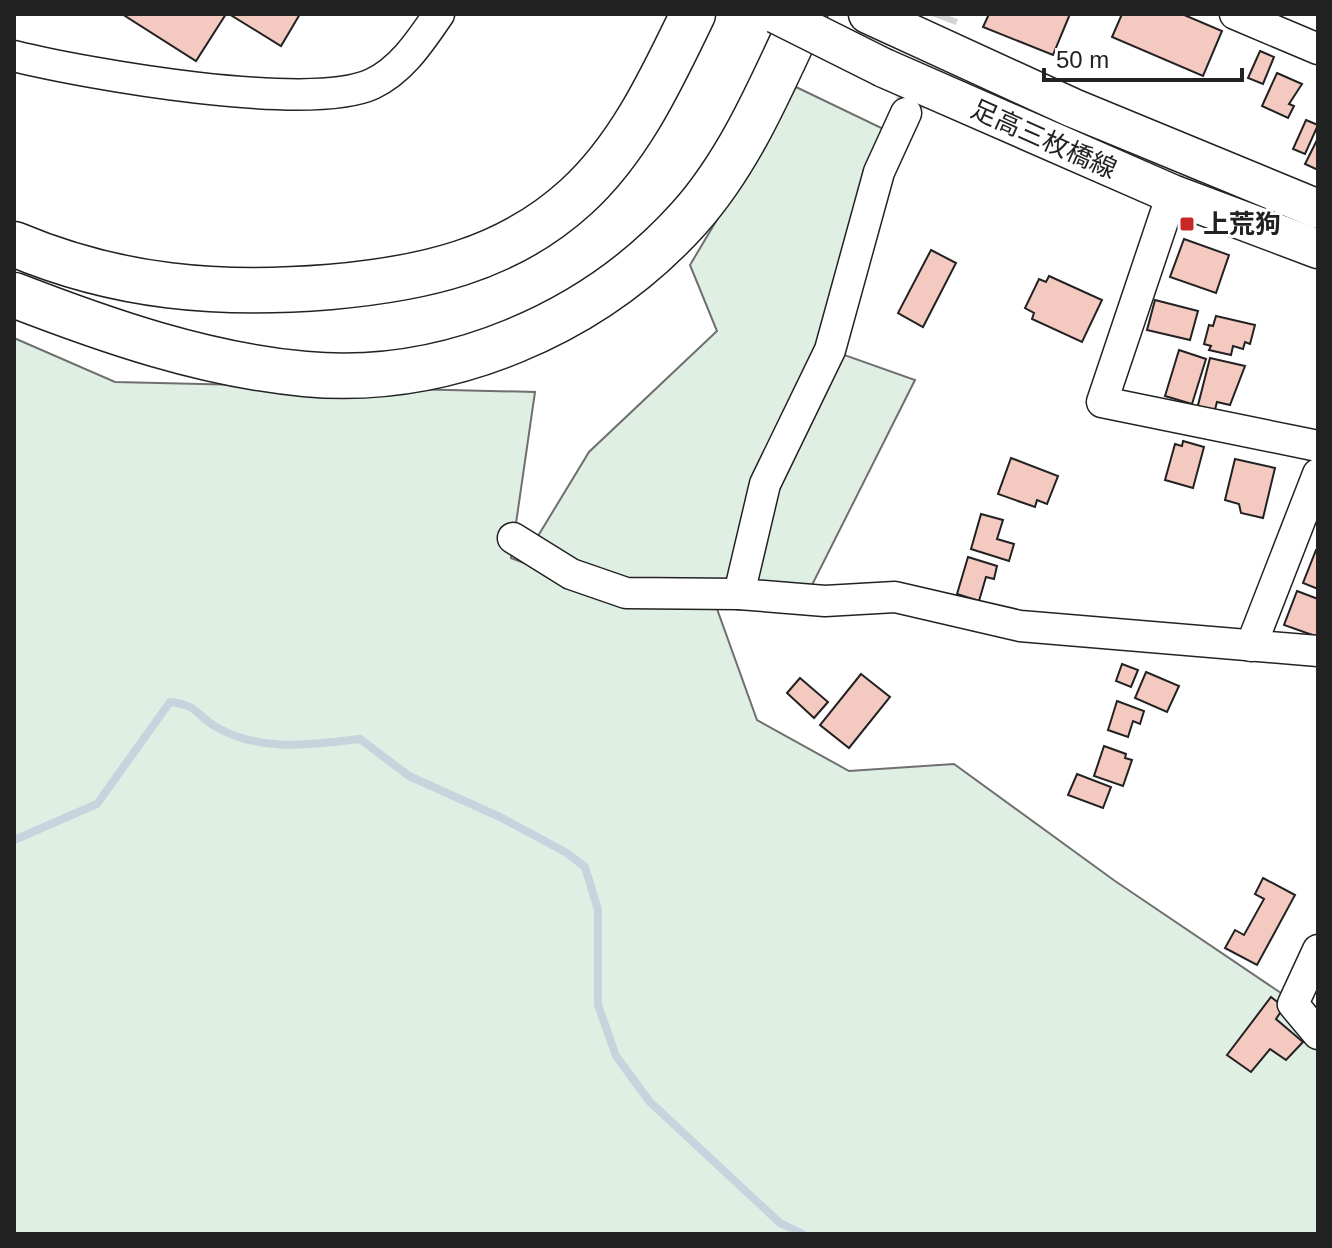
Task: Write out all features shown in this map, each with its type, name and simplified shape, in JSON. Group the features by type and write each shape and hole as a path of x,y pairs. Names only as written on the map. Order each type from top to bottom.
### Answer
{"highway":[{"path":"14,244 115,277 208,292 271,292 351,285 436,272 470,262 509,245 577,197 630,132 693,14"},
{"path":"14,295 141,339 250,367 307,374 364,375 418,369 473,356 528,335 576,311 620,281 690,216 744,138 805,14"},
{"path":"14,224 74,247 165,274 272,285 351,285"},
{"path":"14,281 141,339"}],"main road":[{"name":"足高三枚橋線","path":"776,14 884,68 1172,194 1318,249"},
{"name":"足高三枚橋線","path":"883,22 1073,108 1318,209"}],"street":[{"path":"14,56 77,72 234,90 338,95 373,84 401,64 439,14"},
{"path":"1235,14 1309,34"},
{"path":"739,594 765,484 830,350 879,172 906,113"},
{"path":"1172,194 1102,402 1318,446"},
{"path":"1251,646 1318,474"},
{"path":"513,538 571,574 626,593 739,594 825,601 895,597 1020,626 1318,651"},
{"path":"1318,950 1293,1004 1318,1034"}],"green space":[{"path":"796,87 896,135 830,350 915,380 808,593 607,580 538,536 589,452 717,331 690,265"},
{"path":"14,338 115,382 535,392 511,558 617,597 717,609 757,720 849,771 954,764 1115,881 1318,1018 1318,1234 14,1234"}],"building":[{"path":"122,14 226,14 196,61"},
{"path":"229,14 300,14 281,46"},
{"path":"989,14 1070,14 1053,55 983,27"},
{"path":"1122,14 1182,14 1222,31 1203,76 1112,37"},
{"path":"1260,51 1274,57 1263,84 1248,78"},
{"path":"1277,73 1302,84 1289,104 1294,106 1288,118 1262,106"},
{"path":"1306,120 1318,125 1305,154 1293,149"},
{"path":"1318,138 1318,170 1305,164"},
{"path":"1184,239 1229,255 1216,293 1170,277"},
{"path":"931,250 956,263 923,327 898,313"},
{"path":"1049,276 1102,300 1082,342 1032,319 1034,313 1025,308 1039,279 1046,282"},
{"path":"1155,300 1198,311 1190,340 1147,330"},
{"path":"1216,316 1255,325 1250,344 1245,342 1243,349 1233,346 1231,355 1209,350 1211,346 1204,344 1209,325 1213,326"},
{"path":"1179,350 1206,359 1192,404 1165,396"},
{"path":"1210,358 1245,366 1230,405 1217,402 1213,417 1196,413"},
{"path":"1183,441 1204,447 1193,488 1165,480 1175,444 1182,446"},
{"path":"1011,458 1058,476 1047,504 1037,500 1035,507 998,494"},
{"path":"1235,459 1275,468 1263,518 1241,513 1239,504 1225,500"},
{"path":"981,514 1003,520 997,539 1014,544 1009,561 971,549"},
{"path":"1318,550 1318,589 1303,583"},
{"path":"968,557 997,566 994,579 986,577 979,601 957,594"},
{"path":"1297,591 1318,599 1318,637 1284,625"},
{"path":"1122,664 1138,670 1131,687 1116,681"},
{"path":"1146,672 1179,686 1167,712 1135,698"},
{"path":"861,674 890,697 849,748 820,725"},
{"path":"800,678 828,702 814,718 787,693"},
{"path":"1117,701 1144,711 1140,724 1133,721 1128,737 1108,730"},
{"path":"1104,746 1126,754 1125,758 1132,760 1123,786 1094,776"},
{"path":"1077,774 1111,787 1103,808 1068,795"},
{"path":"1263,878 1295,895 1257,965 1225,948 1235,930 1244,935 1264,899 1255,894"},
{"path":"1271,997 1284,1007 1276,1019 1303,1042 1286,1060 1270,1049 1251,1072 1227,1055"}],"waterway":[{"path":"14,840 97,804 170,702 192,708 218,728 252,741 288,745 360,739 409,776 500,817 567,853 585,867 598,910 598,1005 616,1056 650,1102 780,1223 803,1234"}],"tunnel":[{"path":"910,104 944,14"}],"place":[{"name":"上荒狗","path":"1187,224"}]}
